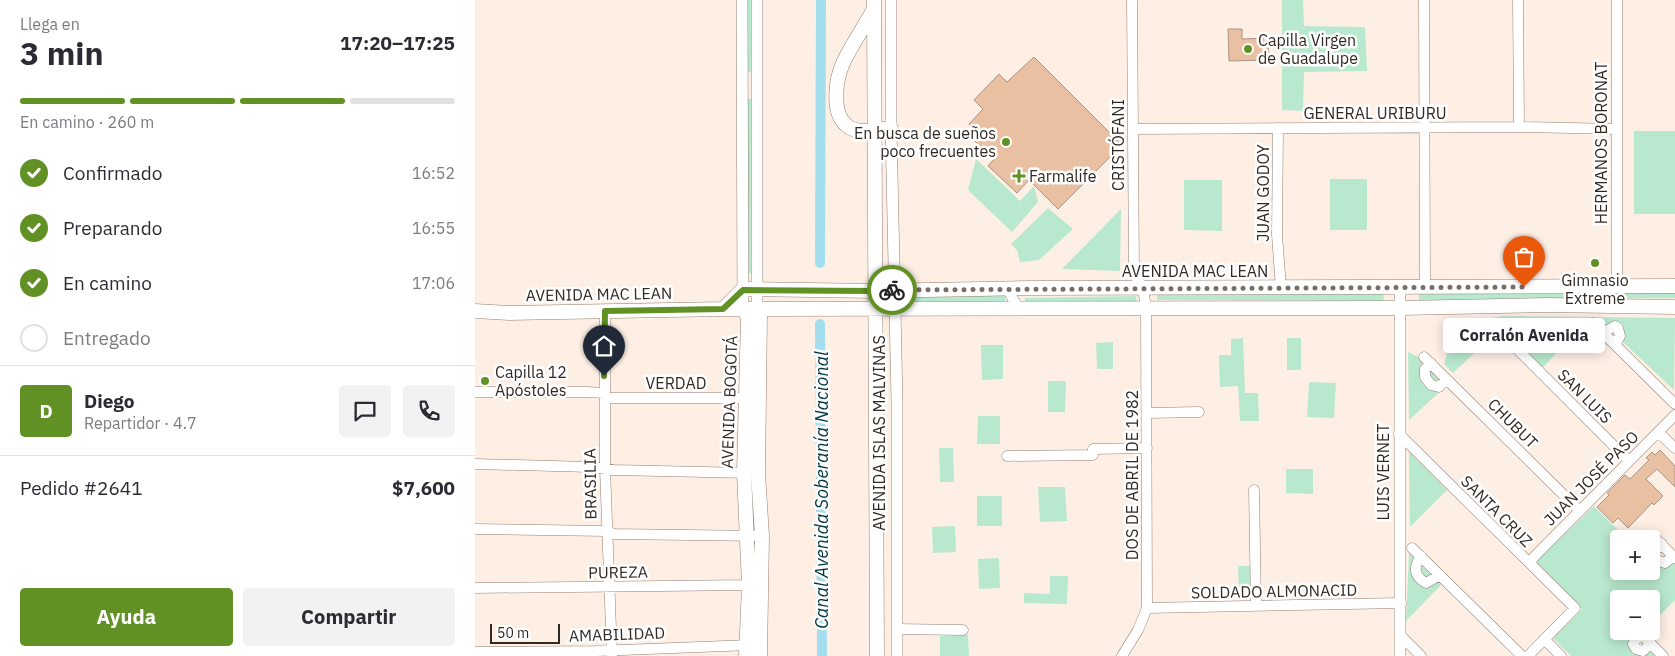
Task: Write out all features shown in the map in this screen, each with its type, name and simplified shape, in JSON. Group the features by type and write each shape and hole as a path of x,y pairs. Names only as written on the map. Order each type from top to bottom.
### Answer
{"main road":[{"path":"874,4 843,63 838,79 836,102 840,116 846,125 855,129 875,131 891,128"},
{"name":"AVENIDA ISLAS MALVINAS","path":"874,4 877,656"},
{"name":"AVENIDA MAC LEAN","path":"750,290 874,291 895,289 1675,286"},
{"path":"723,309 750,290"},
{"name":"AVENIDA MAC LEAN","path":"475,312 723,309 1400,308 1546,305 1675,307"},
{"name":"AVENIDA BOGOTÁ","path":"750,309 760,314 744,473 747,536 755,584"},
{"name":"AVENIDA BOGOTÁ","path":"753,398 762,536 755,584 753,650"}],"street":[{"name":"AVENIDA BOGOTÁ","path":"743,0 742,86 750,290"},
{"name":"AVENIDA BOGOTÁ","path":"750,309 757,85 757,0"},
{"name":"AVENIDA ISLAS MALVINAS","path":"891,0 891,128 897,401 897,656"},
{"name":"CRISTÓFANI","path":"1132,0 1134,274 1143,288"},
{"path":"1424,0 1425,287"},
{"path":"1518,0 1519,127"},
{"name":"HERMANOS BORONAT","path":"1617,0 1617,286"},
{"path":"742,86 757,85"},
{"name":"GENERAL URIBURU","path":"1134,129 1424,127 1616,129"},
{"name":"JUAN GODOY","path":"1278,128 1277,235 1281,288"},
{"name":"DOS DE ABRIL DE 1982","path":"1122,656 1138,630 1147,608 1146,308 1143,288"},
{"name":"LUIS VERNET","path":"1400,288 1401,656"},
{"path":"1007,289 1019,309"},
{"name":"BRASILIA","path":"605,311 606,531 612,653"},
{"path":"1593,323 1675,404"},
{"name":"SAN LUIS","path":"1499,331 1629,461"},
{"name":"CHUBUT","path":"1446,379 1439,387 1431,385 1425,377 1427,360 1579,511"},
{"name":"VERDAD","path":"475,392 604,393 608,398 753,398"},
{"path":"1147,412 1199,412"},
{"name":"JUAN JOSÉ PASO","path":"1529,562 1675,415"},
{"path":"1658,432 1675,448"},
{"name":"SANTA CRUZ","path":"1399,434 1575,608 1544,639"},
{"path":"1007,456 1093,454 1093,449 1147,448"},
{"path":"475,464 605,468 614,470 758,473"},
{"path":"1254,490 1256,606"},
{"path":"475,530 606,531 614,534 762,536"},
{"path":"1660,543 1674,557"},
{"path":"1412,548 1522,656"},
{"path":"1421,556 1416,564 1416,574 1419,579 1426,583 1441,576"},
{"name":"PUREZA","path":"475,588 609,588 755,584"},
{"name":"SOLDADO ALMONACID","path":"1147,608 1401,603"},
{"path":"897,629 963,630"},
{"path":"1400,635 1421,656"},
{"path":"1528,656 1544,639 1561,656"},
{"path":"1651,644 1663,656"},
{"name":"AMABILIDAD","path":"475,652 612,653 753,650"}],"green space":[{"path":"746,0 753,0 754,72 747,72"},
{"path":"1282,0 1303,0 1304,26 1365,27 1367,71 1304,72 1303,111 1282,110"},
{"path":"748,99 755,99 753,273 747,273"},
{"path":"1634,131 1675,131 1675,214 1634,214"},
{"path":"976,159 1020,201 1034,186 1038,202 1012,232 968,190"},
{"path":"1330,179 1367,179 1367,230 1330,230"},
{"path":"1184,180 1222,180 1222,231 1184,230"},
{"path":"1048,208 1073,229 1039,260 1020,262 1017,250 1011,244"},
{"path":"1121,209 1120,271 1062,269"},
{"path":"1383,292 1384,301 1157,300 1157,294"},
{"path":"1675,292 1675,298 1419,300 1419,294"},
{"path":"906,294 1005,294 1005,302 905,301"},
{"path":"1136,296 1137,303 1025,304 1025,298"},
{"path":"1503,316 1675,318 1674,390 1607,327 1582,327 1542,368 1502,327 1453,373 1444,364 1456,324"},
{"path":"1243,338 1245,393 1258,393 1259,421 1240,421 1238,386 1220,387 1219,355 1231,355 1231,339"},
{"path":"1287,338 1301,338 1301,370 1287,370"},
{"path":"1113,342 1113,369 1097,369 1096,343"},
{"path":"981,345 1003,345 1003,379 982,380"},
{"path":"1408,352 1426,361 1447,385 1409,420"},
{"path":"1048,381 1066,381 1065,412 1048,412"},
{"path":"1309,382 1336,383 1334,418 1307,417"},
{"path":"978,416 1000,416 1000,444 977,444"},
{"path":"939,448 953,448 954,482 940,482"},
{"path":"1409,452 1447,490 1410,527"},
{"path":"1286,469 1313,469 1313,494 1286,493"},
{"path":"1038,487 1065,487 1067,521 1040,522"},
{"path":"977,496 1002,496 1002,526 977,526"},
{"path":"1594,506 1618,530 1610,530 1610,580 1660,580 1660,557 1662,564 1675,564 1675,600 1660,615 1660,590 1610,590 1610,640 1640,640 1634,651 1654,653 1657,656 1571,656 1553,638 1582,609 1536,562"},
{"path":"955,526 956,552 933,553 932,527"},
{"path":"1409,553 1441,585 1406,621"},
{"path":"999,558 1000,588 979,589 978,559"},
{"path":"1238,566 1253,566 1254,594 1239,595"},
{"path":"1050,576 1068,576 1067,604 1024,603 1024,593 1050,594"},
{"path":"968,635 969,656 940,656 940,636"}],"building":[{"name":"Capilla Virgen de Guadalupe","path":"1228,29 1242,29 1242,39 1268,38 1269,60 1229,61"},
{"path":"1034,57 1122,145 1058,209 1029,180 1017,193 988,166 994,159 967,134 973,128 969,124 983,109 974,100 999,74 1007,82"},
{"path":"1660,450 1675,466 1675,487 1657,469 1646,479 1663,496 1654,505 1652,503 1628,528 1618,518 1613,523 1597,507 1609,495 1607,493 1625,475 1630,479 1649,460 1646,458 1652,452 1655,455"}],"waterway":[{"name":"Canal Avenida Soberanía Nacional","path":"820,263 821,0"},
{"name":"Canal Avenida Soberanía Nacional","path":"820,324 822,656"}],"way so far":[{"path":"892,290 1524,287"}],"place":[{"name":"Capilla Virgen de Guadalupe","path":"1248,49"},
{"name":"En busca de sueños poco frecuentes","path":"1006,142"},
{"name":"Farmalife","path":"1019,176"},
{"name":"Gimnasio Extreme","path":"1595,263"},
{"name":"Corralón Avenida","path":"1524,287"},
{"name":"Capilla 12 Apóstoles","path":"485,381"}],"route":[{"path":"604,376 605,311 723,309 743,290 892,290"}]}
